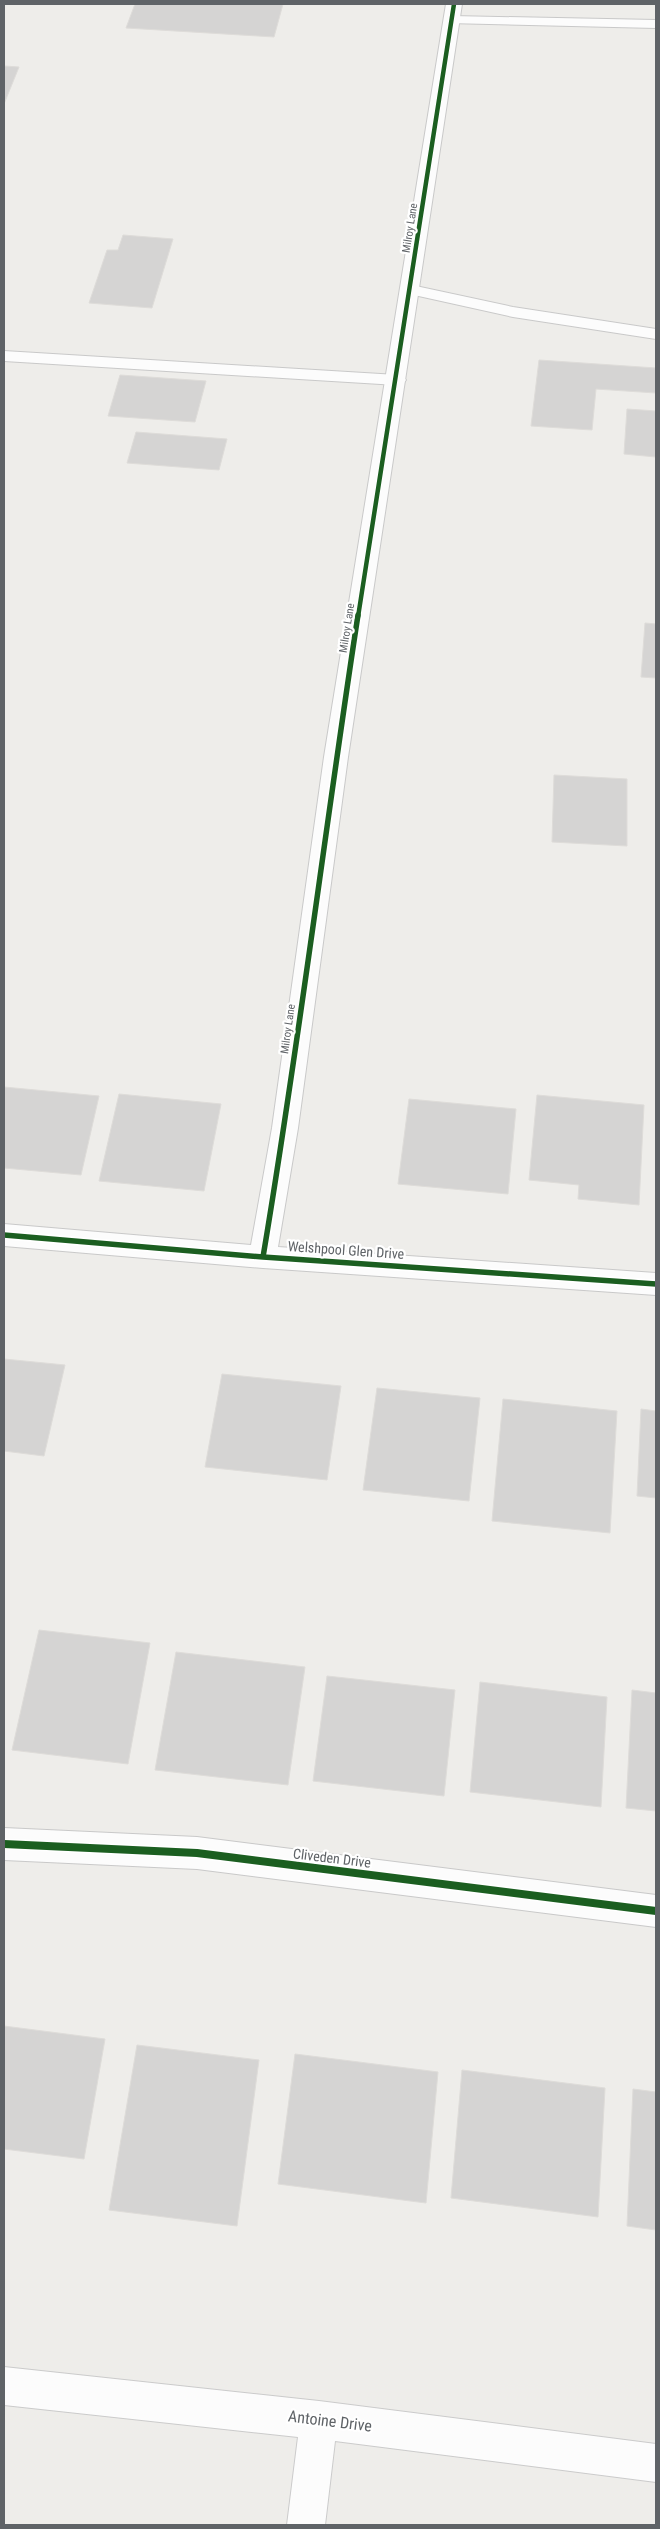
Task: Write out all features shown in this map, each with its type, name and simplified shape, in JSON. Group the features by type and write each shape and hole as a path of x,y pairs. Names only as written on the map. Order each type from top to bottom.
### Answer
{"street":[{"name":"Milroy Lane","path":"263,1257 285,1128 336,757 397,380 453,12"},
{"name":"Welshpool Glen Drive","path":"4,1235 263,1257 656,1284"},
{"name":"Cliveden Drive","path":"4,1844 197,1853 656,1911"},
{"name":"Antoine Drive","path":"4,2386 319,2420 656,2463"},
{"path":"306,2525 319,2420"}],"lane":[{"path":"453,12 656,24"},
{"path":"411,290 513,312 656,334"},
{"path":"4,356 397,380"}],"building":[{"path":"135,4 283,4 274,37 126,28"},
{"path":"4,66 19,67 4,104"},
{"path":"123,235 173,239 152,308 89,303 107,250 118,250"},
{"path":"539,360 656,368 656,393 596,389 592,430 531,426"},
{"path":"120,375 206,381 195,422 108,416"},
{"path":"627,409 656,411 656,457 624,454"},
{"path":"136,432 227,439 219,470 127,463"},
{"path":"645,623 656,624 656,678 641,677"},
{"path":"554,775 627,779 627,846 552,842"},
{"path":"4,1087 99,1096 81,1175 4,1168"},
{"path":"119,1094 221,1104 204,1191 99,1181"},
{"path":"537,1095 644,1105 639,1205 578,1199 579,1185 529,1180"},
{"path":"409,1099 516,1109 508,1194 398,1184"},
{"path":"4,1359 65,1365 44,1456 4,1451"},
{"path":"222,1374 341,1386 327,1480 205,1467"},
{"path":"377,1388 480,1398 469,1501 363,1490"},
{"path":"503,1399 617,1411 610,1533 492,1521"},
{"path":"641,1409 656,1411 656,1498 637,1496"},
{"path":"39,1630 150,1643 128,1764 12,1750"},
{"path":"176,1652 305,1667 288,1785 155,1770"},
{"path":"327,1676 455,1690 444,1796 313,1781"},
{"path":"480,1682 607,1697 601,1807 470,1792"},
{"path":"632,1690 656,1693 656,1811 626,1808"},
{"path":"4,2026 105,2039 84,2159 4,2149"},
{"path":"137,2045 259,2060 237,2226 109,2210"},
{"path":"295,2054 438,2072 426,2203 278,2184"},
{"path":"462,2070 605,2088 598,2217 451,2198"},
{"path":"633,2089 656,2092 656,2230 627,2226"}],"cycle path":[{"path":"263,1257 285,1128 336,757 454,4"},
{"path":"4,1235 263,1257 656,1284"},
{"path":"4,1844 197,1853 656,1911"}]}
